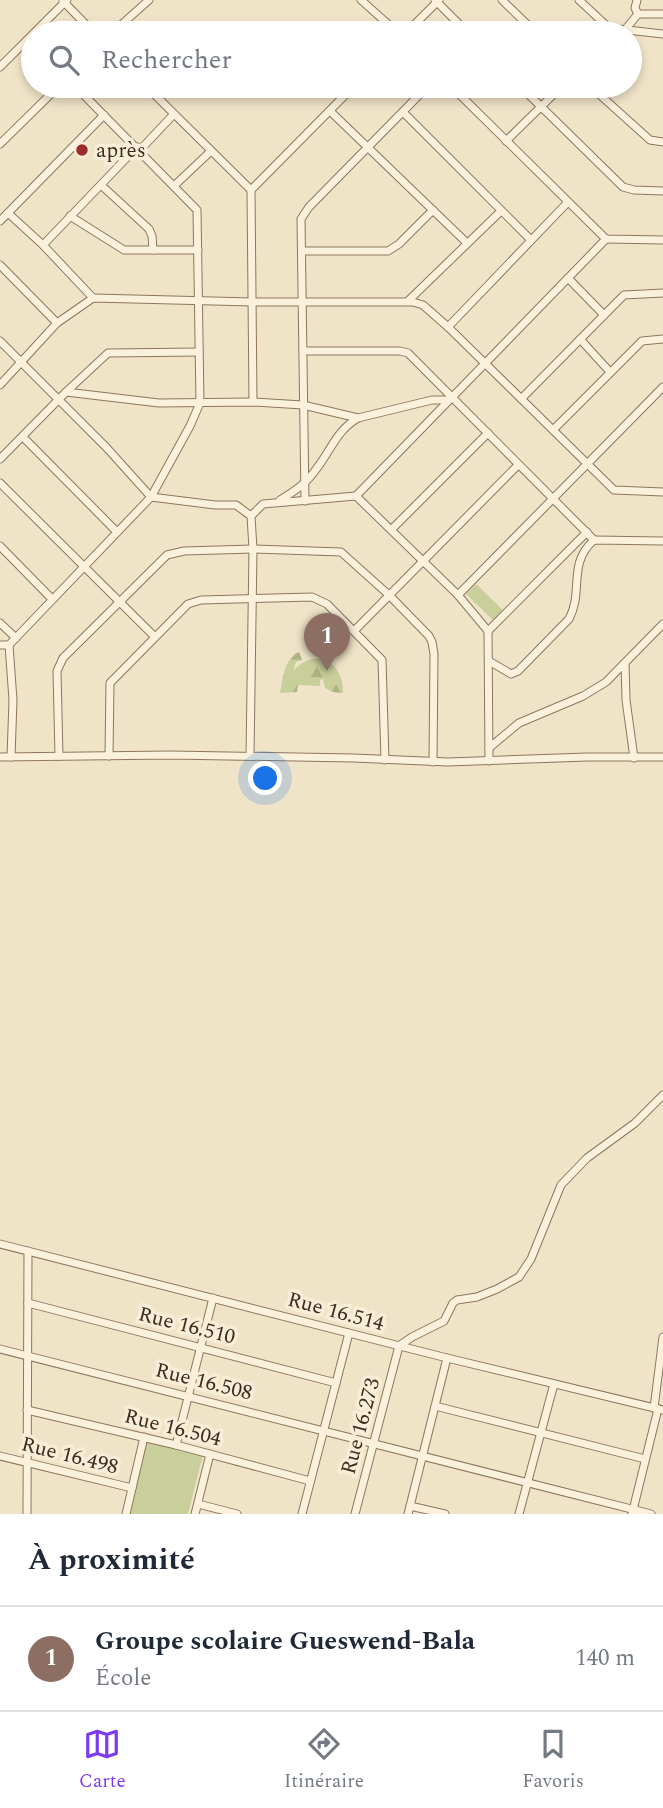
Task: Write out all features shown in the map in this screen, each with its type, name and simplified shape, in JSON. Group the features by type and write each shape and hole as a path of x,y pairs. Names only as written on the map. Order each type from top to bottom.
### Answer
{"street":[{"path":"127,21 149,0"},
{"path":"361,0 385,21"},
{"path":"502,0 524,21"},
{"path":"579,0 601,21"},
{"path":"637,0 635,8 639,14"},
{"path":"46,21 64,1 83,21"},
{"path":"418,21 437,1 456,21"},
{"path":"633,21 639,14 663,14"},
{"path":"642,32 663,34"},
{"path":"0,67 21,47"},
{"path":"0,144 47,98"},
{"path":"11,757 13,700 4,645 16,638 151,497 200,403 197,210 87,98"},
{"path":"158,98 251,190 253,402"},
{"path":"251,190 342,98"},
{"path":"305,501 303,214 416,98"},
{"path":"463,98 606,239 663,240"},
{"path":"531,98 623,187 663,191"},
{"path":"506,141 549,98"},
{"path":"603,98 650,140 663,142"},
{"path":"330,111 467,243"},
{"path":"403,112 531,240"},
{"path":"43,245 174,114"},
{"path":"0,221 104,115"},
{"path":"175,185 211,151"},
{"path":"101,185 151,232 153,250"},
{"path":"448,327 567,203"},
{"path":"302,251 388,251 399,244 433,210"},
{"path":"408,301 501,211"},
{"path":"8,213 43,245 93,298"},
{"path":"71,216 120,249 198,250"},
{"path":"250,757 253,599 251,516 263,503 356,496 606,239"},
{"path":"0,265 57,323"},
{"path":"568,278 604,315"},
{"path":"521,399 626,294 663,293"},
{"path":"0,386 57,323 93,298 252,302 408,301 423,305 448,327 586,464 617,491 663,492"},
{"path":"580,339 610,372"},
{"path":"553,430 643,340 663,339"},
{"path":"0,341 106,447 151,497 236,505 251,516"},
{"path":"303,351 405,351 414,357 450,398 594,540"},
{"path":"0,459 108,353 200,352"},
{"path":"458,595 663,387"},
{"path":"66,393 159,403 253,402 303,405 358,418"},
{"path":"276,502 305,484 340,432 358,418 450,398"},
{"path":"392,529 488,433"},
{"path":"23,437 117,532"},
{"path":"355,630 518,465"},
{"path":"0,483 154,636"},
{"path":"356,496 458,595 488,631 489,761"},
{"path":"488,631 587,532"},
{"path":"489,660 511,674 518,671 569,619 583,550 594,540 663,541"},
{"path":"0,546 52,599"},
{"path":"60,756 57,671 63,658 171,553 253,549 341,552 389,595 432,642 433,762"},
{"path":"109,757 109,685 154,636 191,602 317,598 324,601 355,630 379,655 383,663 385,760"},
{"path":"0,623 16,638"},
{"path":"489,748 519,723 583,696 606,682 663,624"},
{"path":"625,663 626,701 634,758"},
{"path":"0,757 250,757 433,762 663,757"},
{"path":"399,1346 412,1336 444,1321 457,1300 488,1293 519,1277 531,1259 561,1185 587,1158 635,1123 663,1095"},
{"name":"Rue 16.514","path":"0,1244 658,1409"},
{"path":"27,1514 29,1251"},
{"path":"176,1445 213,1298"},
{"name":"Rue 16.510","path":"28,1303 336,1383"},
{"path":"302,1514 349,1333"},
{"path":"633,1512 658,1409 663,1337"},
{"name":"Rue 16.273","path":"355,1514 399,1346"},
{"name":"Rue 16.508","path":"0,1349 528,1481 633,1512 651,1514"},
{"path":"446,1514 409,1510 447,1358"},
{"path":"519,1514 554,1384"},
{"path":"435,1406 645,1459"},
{"name":"Rue 16.504","path":"27,1409 310,1481"},
{"path":"126,1514 144,1437"},
{"path":"195,1514 210,1454"},
{"name":"Rue 16.498","path":"0,1456 132,1488"},
{"path":"198,1504 237,1514"}],"green space":[{"path":"476,584 503,610 493,620 466,594"},
{"path":"299,652 302,660 296,662 293,671 310,659 327,661 339,673 343,693 325,688 323,679 320,680 320,686 298,685 297,692 280,693 287,664"},
{"path":"147,1441 203,1455 188,1514 128,1514"}],"place":[{"name":"après","path":"82,150"},
{"name":"Groupe scolaire Gueswend-Bala","path":"327,671"}]}
